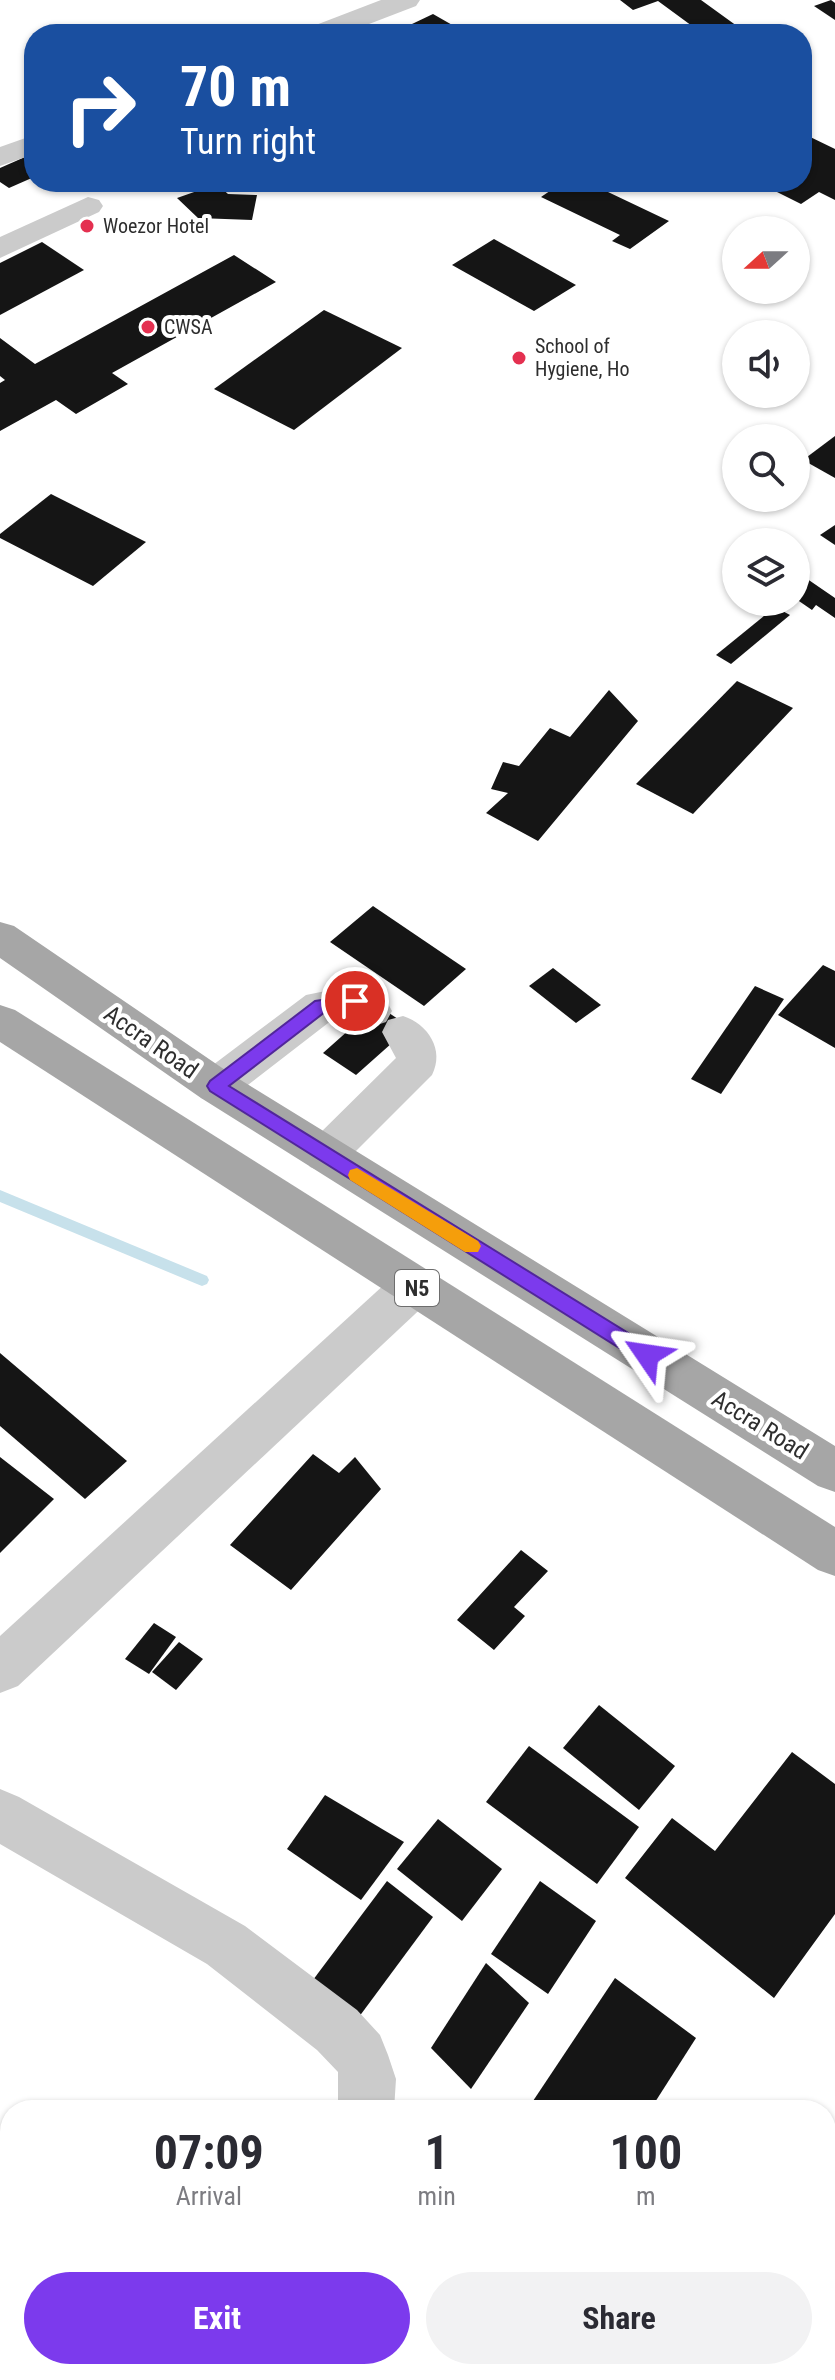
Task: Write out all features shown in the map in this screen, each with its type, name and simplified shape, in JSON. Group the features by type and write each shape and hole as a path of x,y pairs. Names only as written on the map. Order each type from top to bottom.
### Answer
{"main road":[{"name":"Accra Road","path":"0,937 216,1086 835,1471"},
{"name":"N5","path":"0,1021 835,1554"}],"street":[{"path":"344,24 406,0"},
{"path":"0,157 24,148"},
{"path":"0,249 88,206"},
{"path":"216,1086 321,1006 355,1001 387,1022 416,1049 417,1063 325,1155"},
{"path":"0,1669 414,1286"},
{"path":"0,1815 226,1945 337,2030 360,2055 368,2079 367,2100"}],"building":[{"path":"620,0 701,0 734,24 689,24 658,1 633,10"},
{"path":"831,0 835,3 835,20 814,6"},
{"path":"433,14 450,24 412,24"},
{"path":"812,138 835,149 835,200 819,192 801,204 777,192 812,192"},
{"path":"24,157 24,181 9,188 0,182 0,168"},
{"path":"194,192 257,195 252,220 198,218 177,198"},
{"path":"548,192 608,192 669,221 630,249 612,241 620,235 541,197"},
{"path":"494,239 576,285 534,311 452,265"},
{"path":"42,242 84,270 0,315 0,263"},
{"name":"CWSA","path":"234,255 276,282 112,373 128,384 76,414 56,400 0,431 0,383 5,380 0,376 0,338 35,364"},
{"path":"324,310 402,348 294,430 214,389"},
{"path":"835,436 835,478 810,464 810,455"},
{"path":"51,494 146,542 93,586 0,538 0,534"},
{"path":"835,525 835,545 820,535"},
{"path":"810,581 835,598 835,618 816,605 812,610"},
{"path":"764,616 789,616 731,664 716,655"},
{"path":"737,681 793,708 693,814 636,784"},
{"path":"609,690 638,721 538,841 486,813 508,793 491,789 503,762 519,766 550,728 570,737"},
{"path":"373,906 466,969 424,1006 330,942"},
{"path":"823,965 835,971 835,1048 778,1015"},
{"path":"553,968 601,1005 576,1023 529,986"},
{"path":"755,986 784,999 721,1094 691,1079"},
{"path":"377,1005 410,1027 356,1075 323,1053"},
{"path":"0,1353 127,1461 85,1499 0,1426"},
{"path":"313,1454 339,1473 355,1457 381,1489 291,1590 230,1545"},
{"path":"0,1457 54,1499 0,1553"},
{"path":"521,1550 548,1571 514,1607 525,1616 494,1650 457,1620"},
{"path":"154,1623 176,1637 149,1674 125,1659"},
{"path":"179,1642 203,1659 176,1690 152,1672"},
{"path":"599,1705 675,1766 639,1810 563,1748"},
{"path":"529,1746 639,1827 597,1884 486,1802"},
{"path":"792,1752 835,1784 835,1914 774,1998 625,1878 672,1818 715,1851"},
{"path":"325,1795 404,1842 361,1900 287,1849"},
{"path":"438,1819 502,1869 462,1921 397,1869"},
{"path":"387,1881 433,1917 353,2025 307,1988"},
{"path":"540,1881 596,1921 548,1994 491,1954"},
{"path":"486,1963 529,2003 471,2089 431,2048"},
{"path":"615,1978 696,2038 656,2100 534,2100"}],"waterway":[{"path":"0,1196 202,1280"}],"slow traffic":[{"path":"357,1175 472,1246"}],"place":[{"name":"Woezor Hotel","path":"87,226"},
{"name":"CWSA","path":"148,327"},
{"name":"School of Hygiene, Ho","path":"519,358"}],"route":[{"path":"355,1001 321,1006 216,1086 647,1355"}]}
